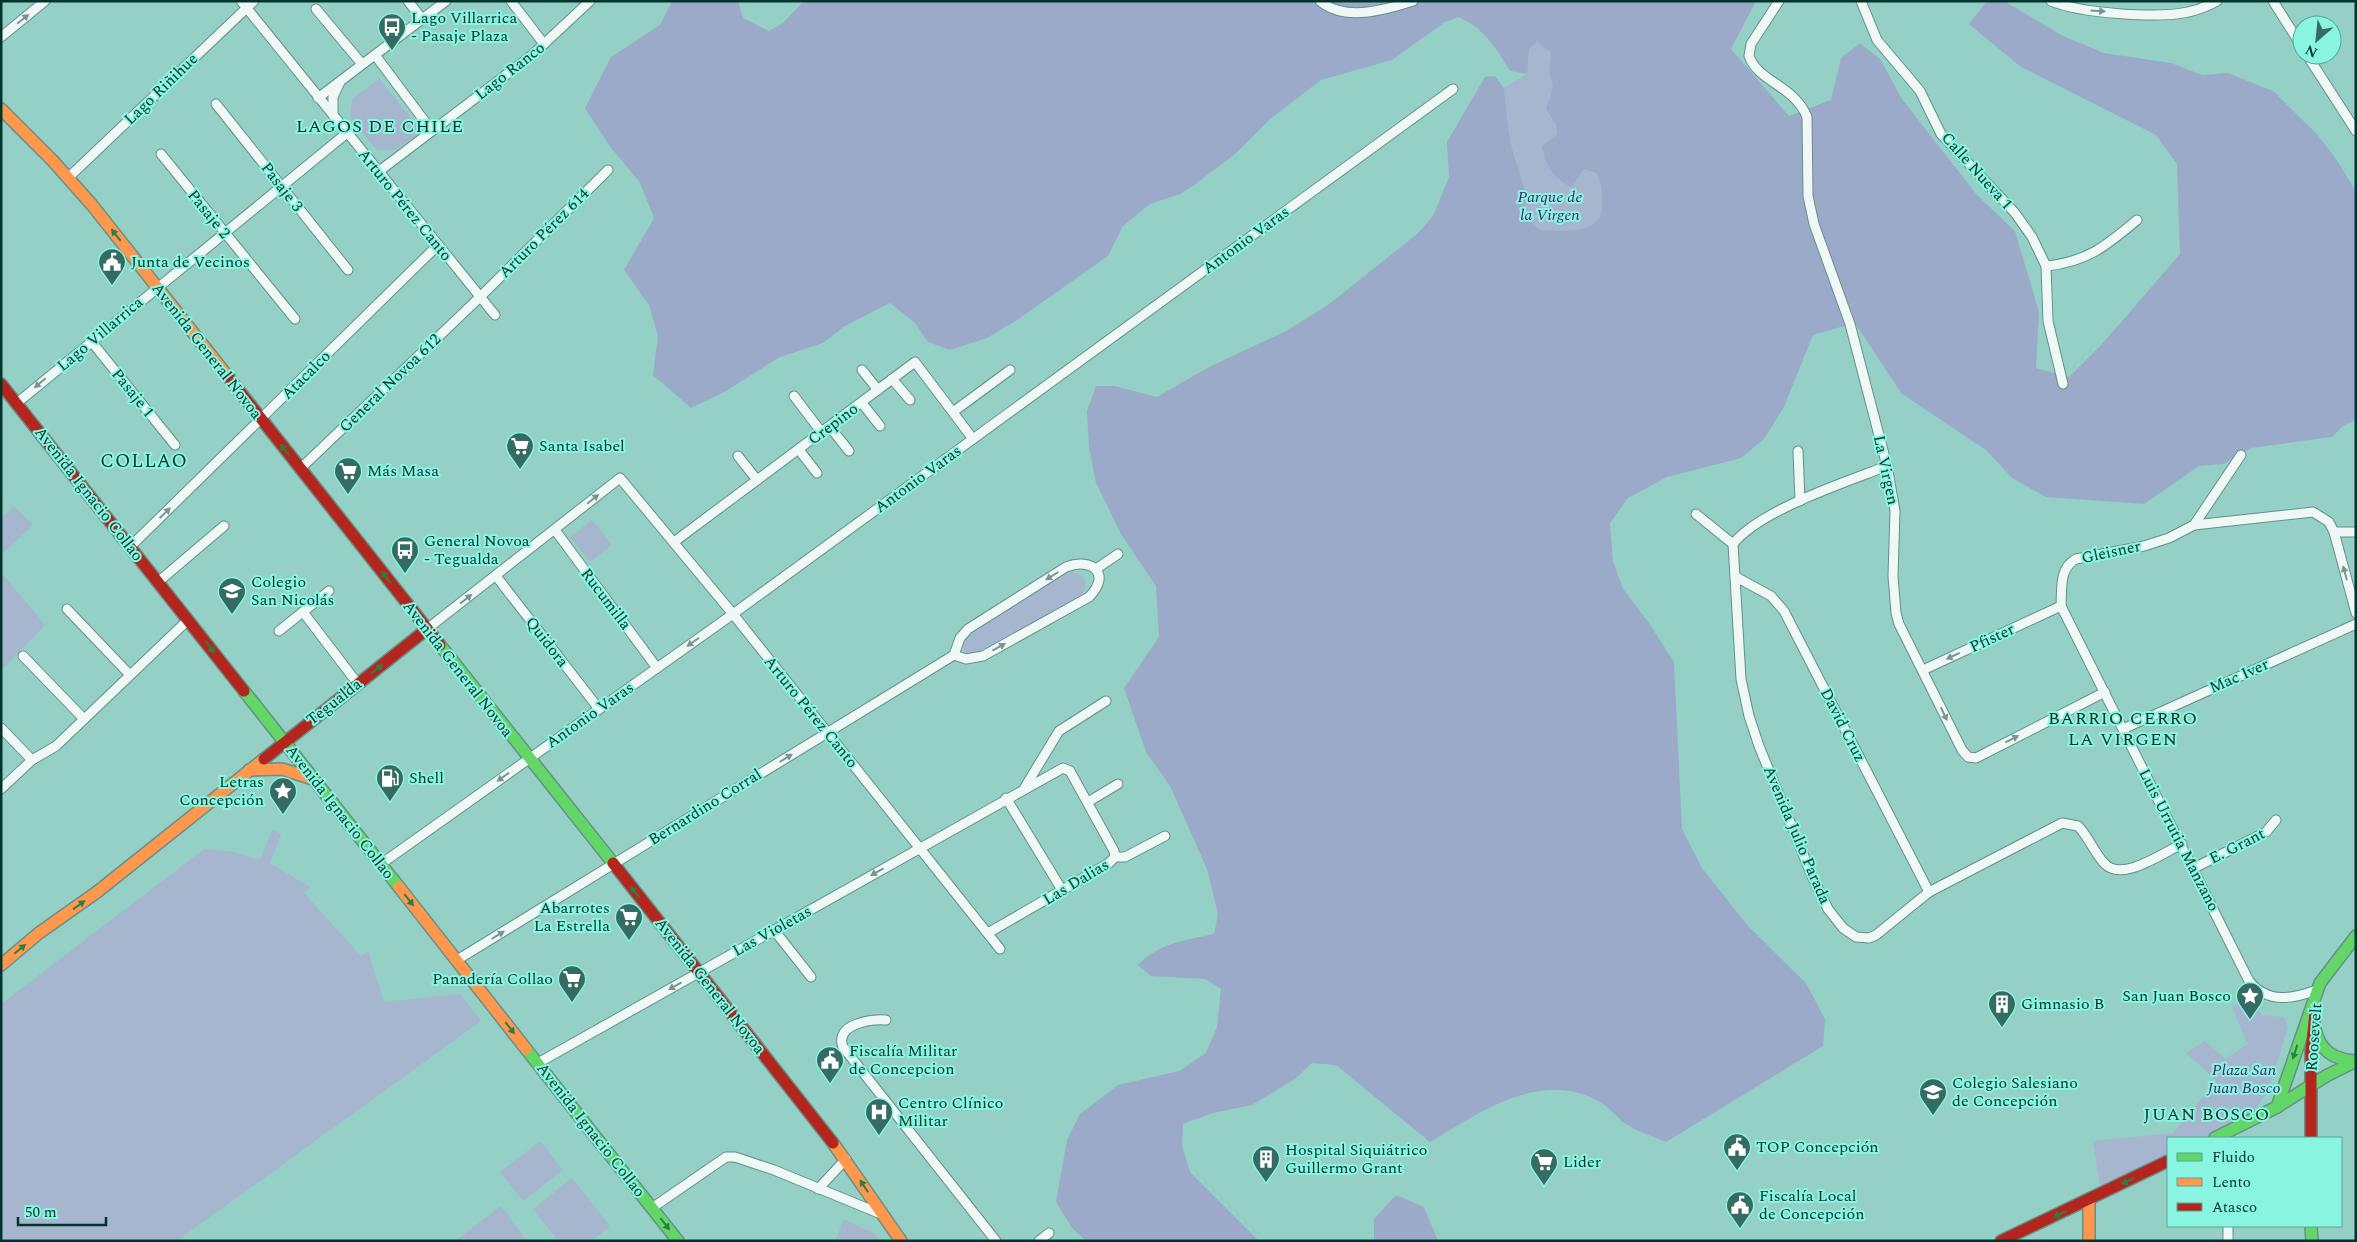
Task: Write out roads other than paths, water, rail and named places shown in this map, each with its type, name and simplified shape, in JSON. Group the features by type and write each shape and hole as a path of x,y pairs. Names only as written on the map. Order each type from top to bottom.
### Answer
{"main road":[{"name":"Avenida General Novoa","path":"1,109 69,178 156,287 846,1159 900,1241"},
{"name":"Avenida Ignacio Collao","path":"1,384 678,1241"},
{"name":"Tegualda","path":"1,965 39,933 97,892 427,629"},
{"path":"248,770 282,769 314,779"},
{"name":"Roosevelt","path":"2277,1107 2317,990 2325,974 2356,936"},
{"name":"Roosevelt","path":"2311,1137 2314,1023 2317,990"},
{"path":"2314,1023 2318,1041 2325,1052 2340,1060 2355,1061"},
{"path":"2227,1135 2277,1107 2312,1084 2355,1061"},
{"path":"2001,1241 2167,1162"},
{"path":"2089,1201 2089,1241"},
{"path":"2312,1227 2312,1241"}],"street":[{"path":"1,37 45,1"},
{"name":"Lago Riñihue","path":"69,178 244,5 254,1"},
{"path":"408,1 422,19"},
{"path":"318,98 446,1"},
{"path":"511,1 544,44"},
{"name":"Lago Ranco","path":"378,172 544,44 590,1"},
{"path":"1320,1 1343,12 1385,10 1413,1"},
{"name":"La Virgen","path":"1778,1 1749,50 1749,56 1754,66 1789,92 1803,108 1807,117 1808,196 1814,224 1850,324 1887,466 1895,510 1893,576 1896,613 1905,637 1962,750 1968,756 1976,758 2104,692"},
{"name":"Calle Nueva 1","path":"1861,1 1877,40 1920,91 1941,134 2015,213 2032,237 2046,266 2048,320 2063,384"},
{"path":"2051,1 2078,10 2156,15 2188,13 2217,1"},
{"path":"2272,1 2292,32"},
{"name":"Arturo Pérez Canto","path":"244,5 495,315"},
{"path":"316,9 362,64"},
{"path":"374,55 432,132"},
{"path":"2313,65 2356,131"},
{"path":"333,116 333,97 341,80"},
{"name":"Antonio Varas","path":"381,864 733,614 1453,89"},
{"name":"Pasaje 3","path":"216,104 348,270"},
{"name":"Lago Villarrica","path":"16,403 347,133"},
{"name":"Pasaje 2","path":"161,154 295,320"},
{"name":"Arturo Pérez 614","path":"480,297 608,170"},
{"path":"2046,266 2076,261 2096,252 2136,220"},
{"name":"Atacalco","path":"130,547 438,245"},
{"name":"General Novoa 612","path":"300,469 480,297"},
{"name":"Pasaje 1","path":"91,341 175,445"},
{"name":"Crepino","path":"674,542 915,362 973,439"},
{"path":"862,370 878,390"},
{"path":"953,412 1010,370"},
{"path":"892,379 910,400"},
{"path":"794,396 826,430 849,450"},
{"path":"862,403 880,426"},
{"path":"799,450 817,473"},
{"path":"1798,451 1800,501"},
{"name":"Gleisner","path":"2194,525 2241,455"},
{"path":"738,456 757,480"},
{"path":"1696,514 1733,544 1742,532 1800,501 1887,466"},
{"name":"Arturo Pérez Canto","path":"620,478 733,614 1000,949"},
{"name":"Tegualda","path":"427,629 620,478"},
{"name":"Gleisner","path":"2061,606 2064,572 2072,561 2144,546 2169,538 2194,525 2313,512 2329,522 2334,532"},
{"path":"158,582 224,526"},
{"name":"Rucumilla","path":"555,530 657,668"},
{"path":"2356,532 2334,532 2356,614"},
{"name":"Avenida Julio Parada","path":"1733,544 1739,658 1749,716 1812,876 1828,909 1850,934 1856,937 1869,938 1884,930 1929,892 2062,823 2078,826 2106,865 2115,870 2131,869 2182,844"},
{"path":"1096,569 1118,554"},
{"path":"1082,563 1096,569 1100,576 1100,584 1089,597 983,656 966,659 954,655 960,638 968,629 1066,567 1082,563"},
{"name":"Quidora","path":"496,576 599,709"},
{"name":"David Cruz","path":"1736,577 1766,592 1784,611 1929,892"},
{"path":"279,631 329,591"},
{"name":"Pfister","path":"1923,670 2061,606"},
{"name":"Luis Urrutia Manzano","path":"2061,606 2253,986 2267,995 2282,999 2317,990"},
{"path":"67,609 130,676"},
{"path":"303,612 358,684"},
{"path":"1,789 32,760 56,746 188,620"},
{"name":"Mac Iver","path":"2123,729 2356,624"},
{"name":"Bernardino Corral","path":"457,960 954,655"},
{"path":"23,656 84,719"},
{"path":"1025,788 1059,730 1106,701"},
{"path":"1,728 32,760"},
{"name":"Las Violetas","path":"538,1063 1006,798 1063,768 1068,768 1088,802"},
{"path":"1115,857 1114,851 1088,802 1118,784"},
{"path":"1006,798 1062,890"},
{"name":"E. Grant","path":"2194,868 2266,832 2276,820"},
{"name":"Las Dalias","path":"988,933 1112,862 1115,857 1125,857 1165,836"},
{"path":"774,930 811,977"},
{"path":"886,1020 872,1019 854,1025 845,1032 843,1048 996,1241"},
{"path":"652,1208 726,1156 735,1157 774,1170 884,1215"},
{"path":"818,1189 846,1159"},
{"path":"2228,1227 2228,1241"},
{"path":"1039,1241 1049,1233"}],"place":[{"name":"Lago Villarrica - Pasaje Plaza","path":"392,51"},
{"name":"Junta de Vecinos","path":"112,286"},
{"name":"Santa Isabel","path":"520,470"},
{"name":"Más Masa","path":"348,495"},
{"name":"General Novoa - Tegualda","path":"405,574"},
{"name":"Colegio San Nicolás","path":"232,615"},
{"name":"Shell","path":"390,802"},
{"name":"Letras Concepción","path":"283,815"},
{"name":"Abarrotes La Estrella","path":"629,941"},
{"name":"Panadería Collao","path":"572,1003"},
{"name":"San Juan Bosco","path":"2250,1020"},
{"name":"Gimnasio B","path":"2002,1028"},
{"name":"Fiscalía Militar de Concepcion","path":"830,1084"},
{"name":"Colegio Salesiano de Concepción","path":"1933,1116"},
{"name":"Centro Clínico Militar","path":"879,1136"},
{"name":"TOP Concepción","path":"1737,1171"},
{"name":"Hospital Siquiátrico Guillermo Grant","path":"1266,1183"},
{"name":"Lider","path":"1544,1186"},
{"name":"Fiscalía Local de Concepción","path":"1740,1229"}],"district":[{"name":"LAGOS DE CHILE","path":"380,126"},
{"name":"COLLAO","path":"144,461"},
{"name":"BARRIO CERRO LA VIRGEN","path":"2123,728"},
{"name":"JUAN BOSCO","path":"2207,1114"}],"park label":[{"name":"Parque de la Virgen","path":"1550,206"},
{"name":"Plaza San Juan Bosco","path":"2244,1079"}]}
